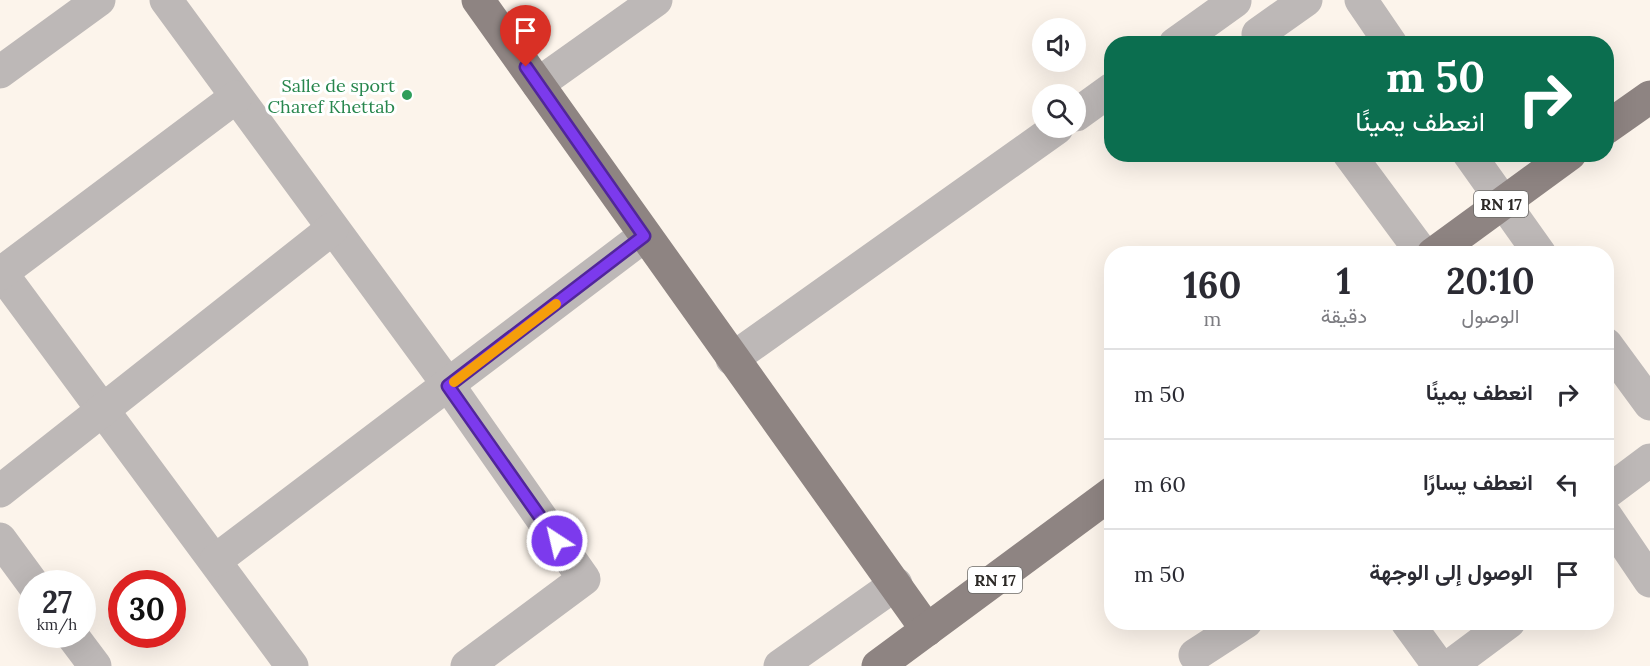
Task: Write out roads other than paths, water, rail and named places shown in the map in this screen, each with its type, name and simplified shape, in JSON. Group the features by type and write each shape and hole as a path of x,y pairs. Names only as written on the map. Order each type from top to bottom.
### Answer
{"main road":[{"path":"478,0 927,630"},
{"path":"1614,122 1650,97"},
{"name":"RN 17","path":"1444,246 1559,162"},
{"name":"RN 17","path":"878,666 1104,499"}],"street":[{"path":"0,72 99,0"},
{"path":"166,0 448,386 584,579 467,666"},
{"path":"538,84 656,0"},
{"path":"1186,36 1235,0 1260,36"},
{"path":"1265,36 1306,0"},
{"path":"1360,0 1385,36"},
{"path":"1086,108 1104,95"},
{"path":"236,97 0,272 216,560 280,662"},
{"path":"732,359 1043,138"},
{"path":"1355,162 1417,246"},
{"path":"1475,162 1534,246"},
{"path":"0,491 332,229"},
{"path":"216,560 644,236"},
{"path":"1614,355 1650,404"},
{"path":"1614,488 1650,460"},
{"path":"1614,538 1650,581"},
{"path":"0,539 23,570"},
{"path":"780,666 896,584"},
{"path":"1190,662 1234,630"},
{"path":"1413,630 1439,666"},
{"path":"1450,666 1498,630"},
{"path":"82,648 95,666"}],"place":[{"name":"Salle de sport Charef Khettab","path":"407,95"}]}
